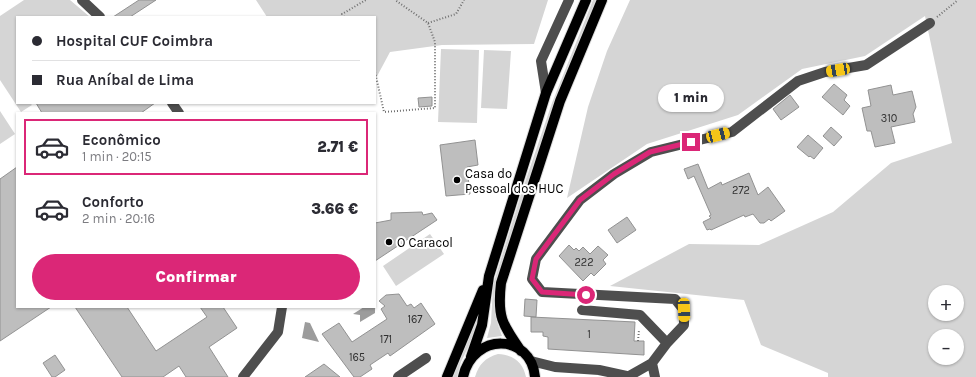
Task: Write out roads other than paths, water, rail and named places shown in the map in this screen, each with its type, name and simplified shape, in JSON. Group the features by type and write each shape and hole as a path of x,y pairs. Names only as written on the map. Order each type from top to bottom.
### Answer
{"main road":[{"path":"447,377 489,276 546,93 586,0"},
{"path":"535,377 531,361 521,351 503,325 499,300 501,283 560,101 602,0"},
{"path":"463,377 482,325 489,276"},
{"path":"471,357 479,350 495,344 512,345 521,351"}],"street":[{"path":"82,0 99,16"},
{"path":"546,93 541,61 569,0"},
{"path":"531,361 554,367 600,370 630,377 652,363 667,343 684,325 684,310 675,299 542,292 532,279 536,259 580,200 614,174 650,152 732,132 798,82 825,72 866,65 930,23"},
{"path":"243,377 278,332 282,308"},
{"path":"582,310 640,315 667,343"},
{"path":"398,377 426,358"},
{"path":"652,363 654,377"}],"place":[{"name":"Casa do Pessoal dos HUC","path":"457,180"},
{"name":"O Caracol","path":"389,242"}]}
